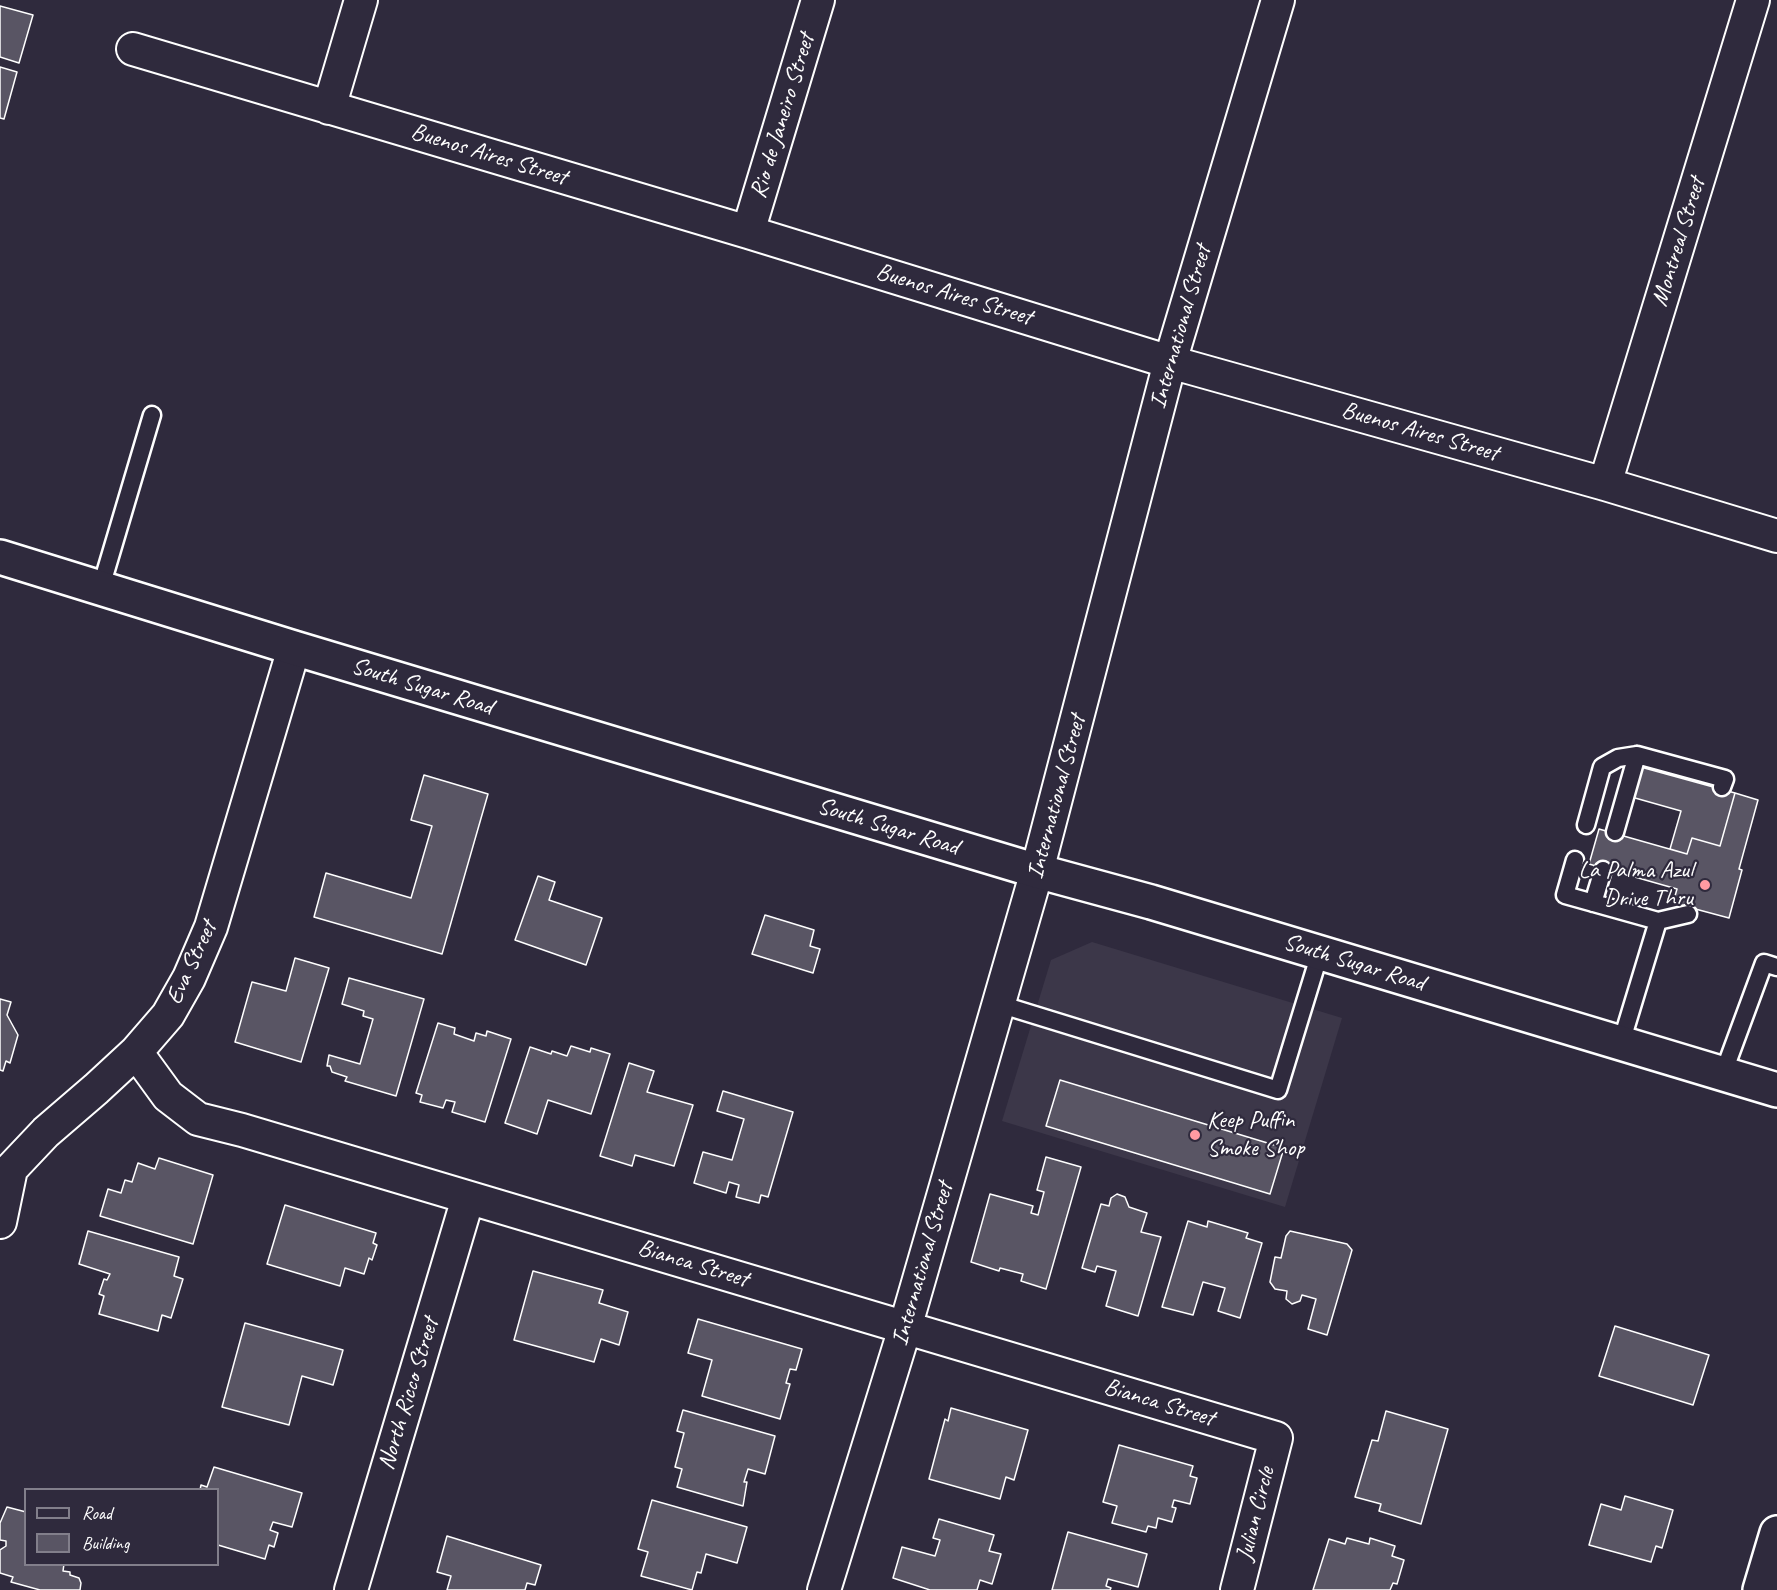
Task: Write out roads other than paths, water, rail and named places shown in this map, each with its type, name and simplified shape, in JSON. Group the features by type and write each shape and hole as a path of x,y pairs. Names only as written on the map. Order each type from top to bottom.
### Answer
{"main road":[{"name":"South Sugar Road","path":"0,557 294,648 1037,871 1151,902 1777,1090"},
{"path":"1760,1590 1777,1533"}],"street":[{"path":"329,108 361,0"},
{"name":"Rio de Janeiro Street","path":"748,232 818,0"},
{"name":"International Street","path":"824,1590 905,1328 1037,871 1170,362 1278,0"},
{"name":"Montreal Street","path":"1605,484 1753,0"},
{"name":"Buenos Aires Street","path":"133,49 748,232 1170,362 1605,484 1777,536"},
{"name":"Eva Street","path":"0,1222 10,1169 46,1132 136,1052 168,1015 189,978 211,927 294,648"},
{"name":"Bianca Street","path":"136,1052 168,1096 198,1119 242,1130 1276,1438"},
{"name":"North Ricco Street","path":"351,1590 468,1198"},
{"name":"Julian Circle","path":"1237,1590 1276,1438"}],"lane":[{"path":"101,587 152,415"},
{"path":"1615,832 1638,755"},
{"path":"1586,825 1602,767 1618,758 1638,755 1725,779 1722,787"},
{"path":"1575,860 1565,895 1658,921 1688,914"},
{"path":"1593,903 1603,870"},
{"path":"1621,1043 1658,921"},
{"path":"999,1004 1278,1090 1320,953"},
{"path":"1723,1074 1764,963 1777,967"}],"place":[{"name":"La Palma Azul Drive Thru","path":"1705,885"},
{"name":"Keep Puffin Smoke Shop","path":"1195,1135"}]}
